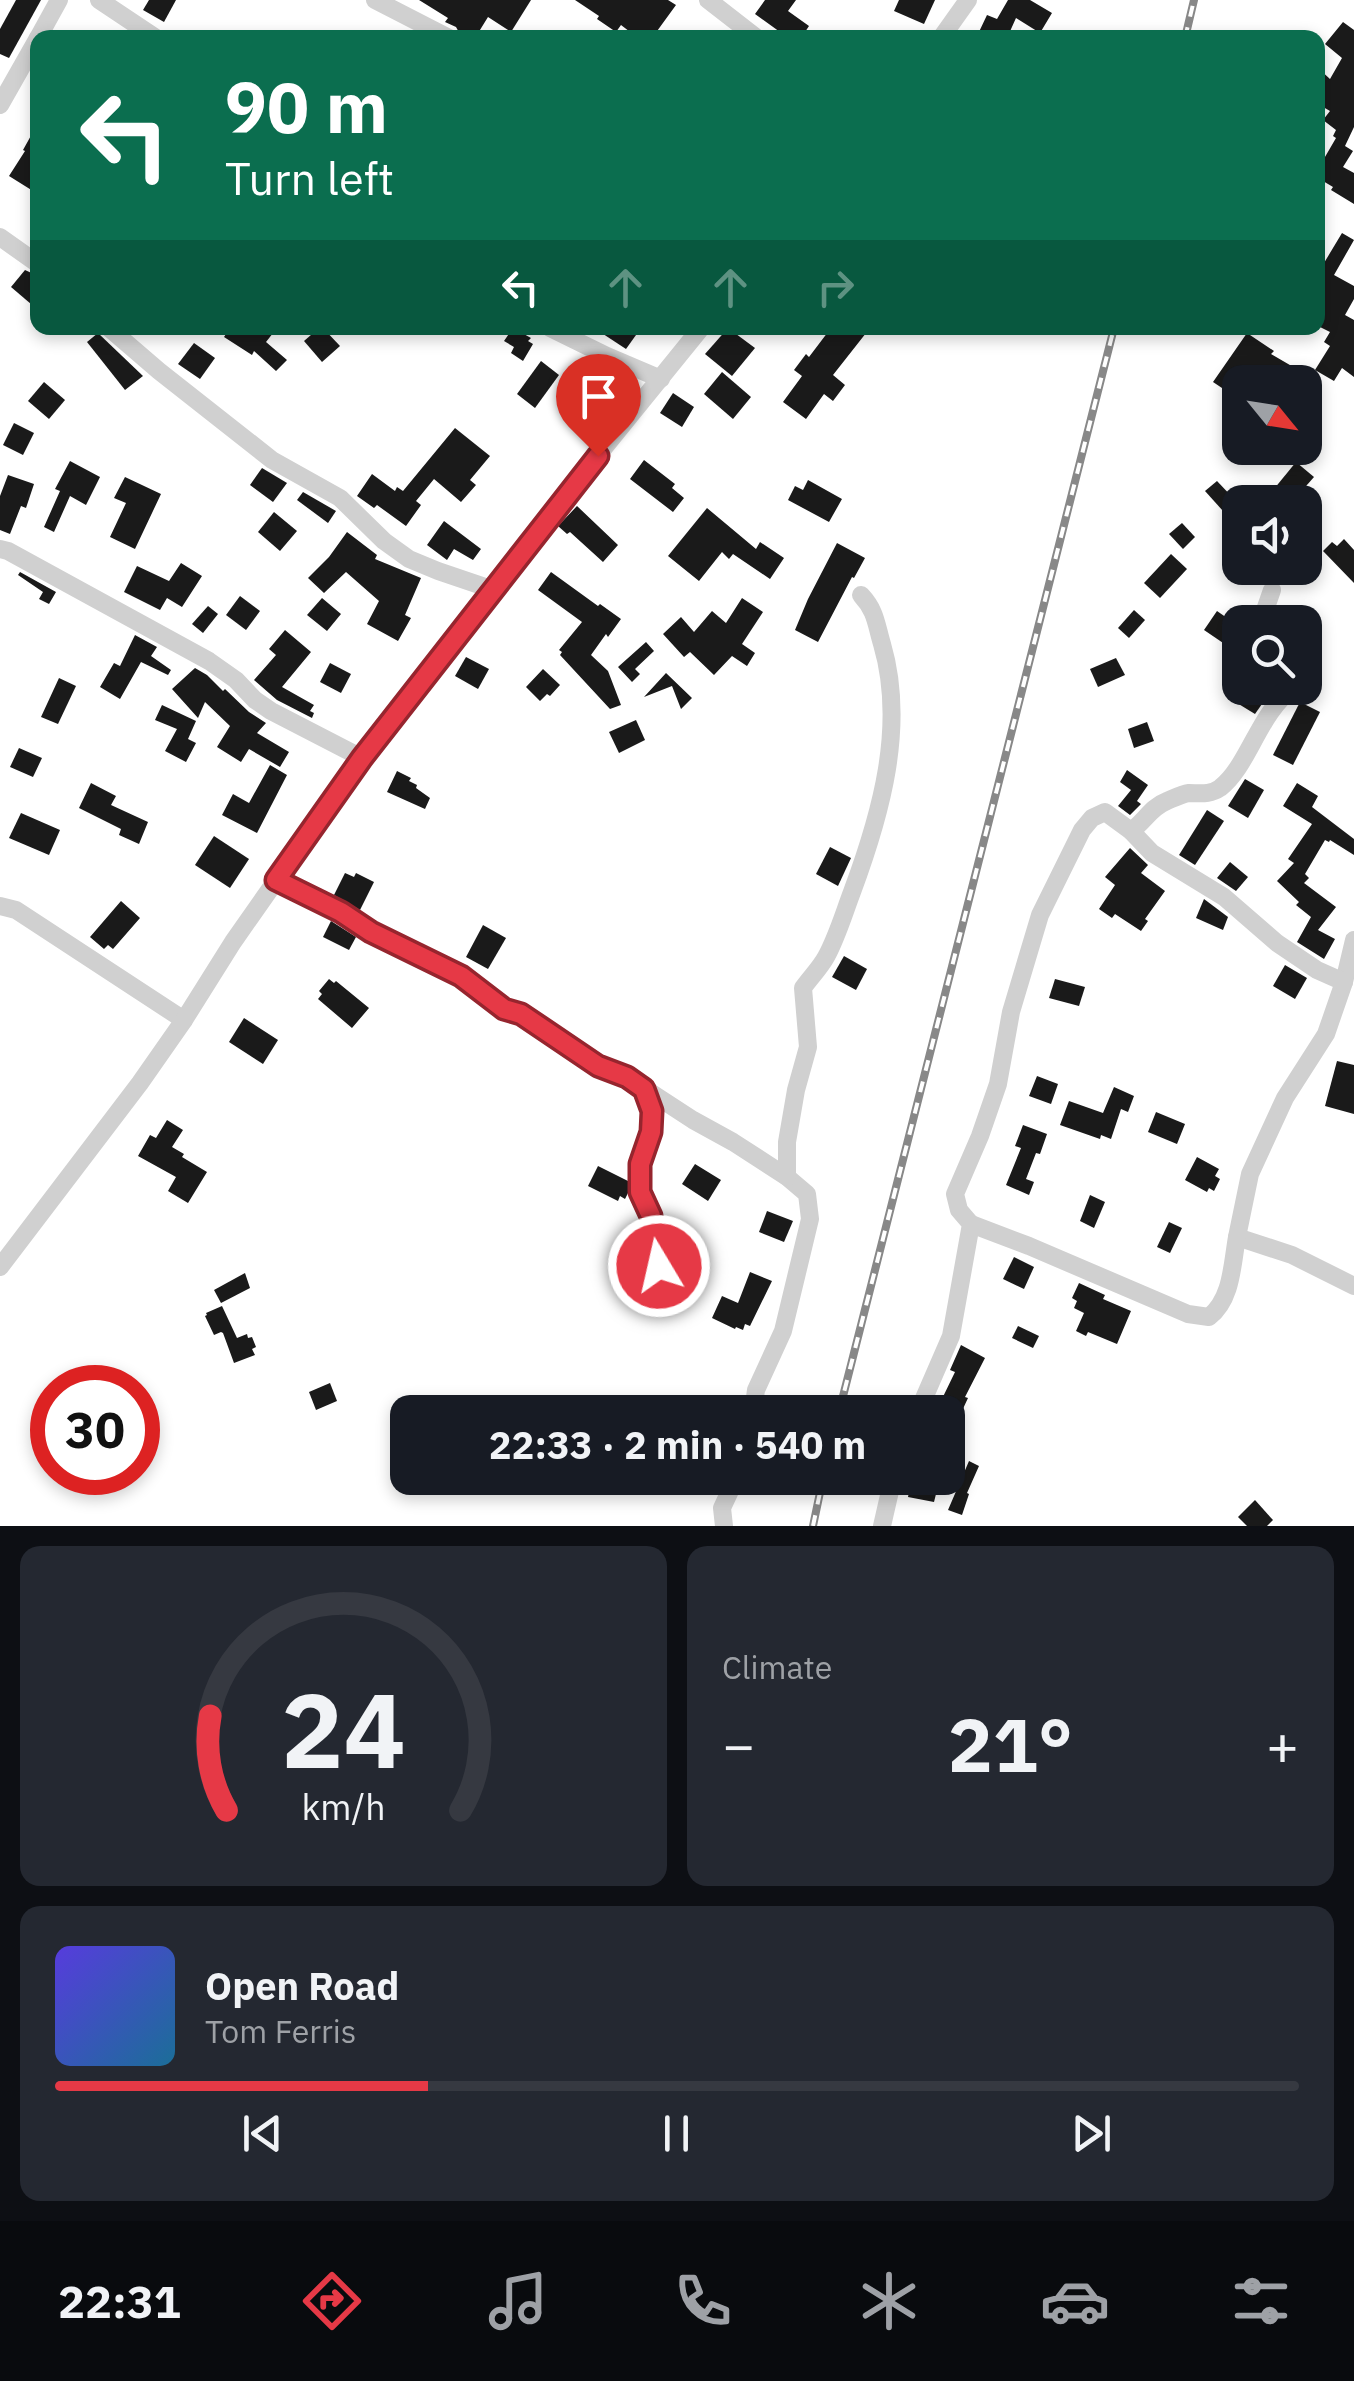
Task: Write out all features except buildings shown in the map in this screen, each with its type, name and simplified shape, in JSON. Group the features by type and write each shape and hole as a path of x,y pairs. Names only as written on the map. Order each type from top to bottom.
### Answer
{"street":[{"path":"42,30 59,0"},
{"path":"99,0 144,30"},
{"path":"375,0 433,30"},
{"path":"708,0 747,30"},
{"path":"947,30 968,0"},
{"path":"0,105 30,52"},
{"path":"0,237 30,258"},
{"path":"118,335 272,460 340,498 384,541 409,558 494,590"},
{"path":"564,335 661,379"},
{"path":"0,1267 140,1083 232,942 362,758 556,507 696,335"},
{"path":"0,549 209,660 271,711 362,758"},
{"path":"1267,605 1272,590"},
{"path":"787,1177 787,1142 808,1047 803,988 826,956 848,904 886,780 891,710 889,670 872,606 862,595"},
{"path":"1132,830 1153,807 1188,793 1202,795 1218,790 1277,705"},
{"path":"1344,982 1316,970 1224,897 1161,860 1132,830 1105,812 1092,818 1082,830 1040,914 1011,1012 998,1084 956,1194 959,1210 970,1224 1188,1314 1209,1318 1225,1299 1250,1174 1285,1098 1326,1034 1344,982 1354,940"},
{"path":"276,880 461,976 504,1009 521,1014 598,1066 627,1077 787,1177 807,1194 810,1219 782,1331 755,1395"},
{"path":"0,906 16,910 184,1020"},
{"path":"644,1089 652,1111 651,1132 640,1164 640,1192 651,1216 659,1266"},
{"path":"925,1395 950,1336 970,1224"},
{"path":"1237,1237 1292,1255 1354,1286"},
{"path":"724,1526 722,1508 728,1495"},
{"path":"882,1526 890,1495"}],"railway":[{"path":"1187,30 1194,0"},
{"path":"843,1395 1112,335"},
{"path":"813,1526 819,1495"}],"route":[{"path":"598,456 362,758 276,880 461,976 504,1009 521,1014 598,1066 627,1077 644,1089 652,1111 651,1132 640,1164 640,1192 651,1216 659,1266"}]}
